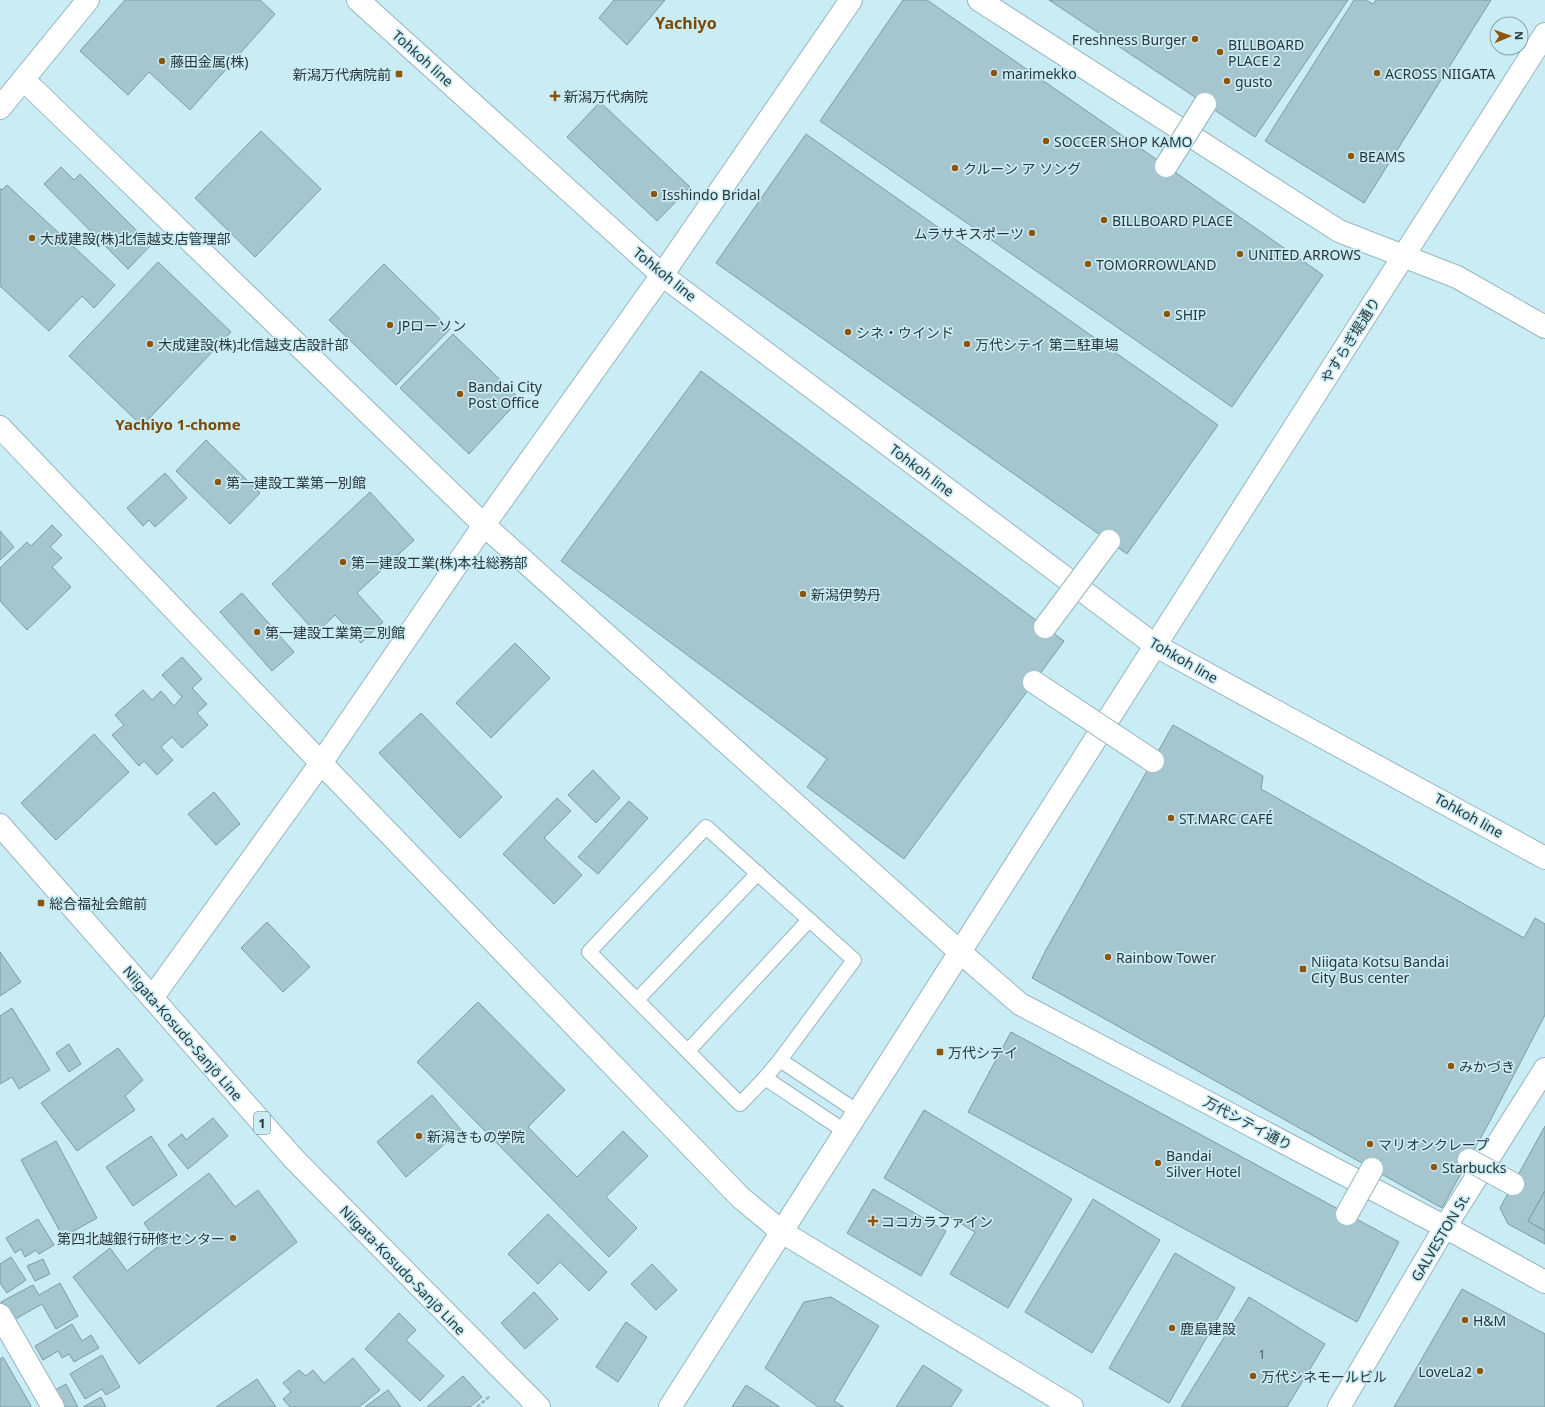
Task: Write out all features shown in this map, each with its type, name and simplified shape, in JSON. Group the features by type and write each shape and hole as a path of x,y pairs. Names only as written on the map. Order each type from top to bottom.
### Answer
{"street":[{"path":"0,108 88,0"},
{"name":"Tohkoh line","path":"358,0 662,275 1156,646 1545,858"},
{"path":"152,998 321,763 484,525 662,275 851,0"},
{"path":"979,0 1339,231 1457,276 1545,327"},
{"name":"やすらぎ堤通り","path":"670,1407 1545,34"},
{"name":"万代シテイ通り","path":"24,80 484,525 960,952 1020,1004 1445,1227 1545,1282"},
{"path":"1166,166 1205,104"},
{"path":"0,426 321,763 740,1198 782,1232 1072,1407"},
{"path":"1045,627 1109,541"},
{"path":"1034,682 1153,761"},
{"name":"Niigata-Kosudo-Sanjō Line","path":"0,825 294,1160 539,1407"},
{"name":"GALVESTON St.","path":"1340,1407 1445,1227 1545,1069"},
{"path":"1468,1160 1513,1184"},
{"path":"1347,1214 1372,1169"},
{"path":"0,1315 53,1407"}],"lane":[{"path":"706,827 809,920 854,960 780,1060 740,1104 589,952 706,827"},
{"path":"637,1000 758,873"},
{"path":"688,1051 809,920"},
{"path":"780,1060 858,1112"},
{"path":"765,1078 846,1132"}],"building":[{"name":"藤田金属(株)","path":"125,0 260,0 275,14 190,110 149,72 128,95 80,51"},
{"path":"614,0 665,0 627,45 599,18"},
{"name":"BILLBOARD PLACE","path":"903,0 927,0 1323,275 1232,407 820,121"},
{"name":"BILLBOARD PLACE 2","path":"1049,0 1348,0 1255,137"},
{"name":"ACROSS NIIGATA","path":"1354,0 1366,0 1373,4 1376,0 1491,0 1364,203 1265,141"},
{"path":"600,102 690,187 657,221 567,137"},
{"path":"261,131 321,189 255,257 195,198"},
{"name":"万代シテイ 第二駐車場","path":"806,134 1218,425 1127,554 716,263"},
{"path":"61,167 74,180 80,174 151,245 128,269 44,184"},
{"name":"大成建設(株)北信越支店管理部","path":"7,185 115,285 94,308 82,296 49,331 0,286 0,188 2,190"},
{"name":"大成建設(株)北信越支店設計部","path":"158,262 231,332 142,426 69,356"},
{"name":"JPローソン","path":"384,264 450,329 396,385 329,320"},
{"path":"453,334 520,399 469,454 400,388"},
{"name":"新潟伊勢丹","path":"701,371 1064,641 904,859 807,787 827,759 561,561"},
{"name":"第一建設工業第一別館","path":"206,440 260,493 230,524 176,471"},
{"path":"165,473 187,498 155,527 149,520 143,526 127,508"},
{"name":"第一建設工業(株)本社総務部","path":"370,492 414,540 357,593 383,622 361,643 335,615 316,633 272,584"},
{"path":"52,525 62,535 50,547 62,558 52,567 71,587 27,630 0,601 0,568 27,542 31,546"},
{"path":"0,531 14,547 0,560"},
{"name":"第一建設工業第二別館","path":"242,593 294,652 272,671 220,612"},
{"path":"515,643 550,678 491,738 456,703"},
{"path":"182,657 202,679 192,688 207,704 197,713 208,725 182,748 172,737 161,747 173,760 157,775 144,761 139,766 112,735 124,725 115,715 143,690 152,700 161,691 174,706 182,697 162,675"},
{"path":"421,713 502,797 460,838 379,753"},
{"path":"1173,725 1263,776 1261,789 1524,938 1535,918 1545,924 1545,1015 1491,1119 1442,1208 1032,978 1047,948"},
{"path":"94,734 129,772 56,840 21,803"},
{"path":"593,770 620,798 596,823 568,795"},
{"path":"214,792 240,824 216,845 188,814"},
{"path":"557,798 571,811 544,838 582,875 554,904 503,854"},
{"path":"629,801 648,818 598,874 578,857"},
{"path":"267,922 310,967 283,992 241,948"},
{"path":"0,952 21,982 0,996"},
{"path":"478,1002 565,1090 528,1127 577,1177 623,1131 648,1156 606,1197 637,1228 609,1257 417,1062"},
{"path":"12,1008 50,1070 19,1089 12,1077 0,1084 0,1016"},
{"name":"Bandai Silver Hotel","path":"1011,1032 1399,1242 1357,1322 968,1112"},
{"path":"69,1044 81,1064 69,1072 56,1053"},
{"path":"118,1048 143,1080 125,1096 135,1110 77,1151 41,1103"},
{"name":"新潟きもの学院","path":"432,1095 461,1130 406,1177 377,1142"},
{"path":"924,1110 1072,1199 1008,1308 950,1274 975,1232 884,1178"},
{"path":"213,1118 228,1136 188,1169 168,1145 182,1134 186,1140"},
{"path":"1545,1126 1545,1191 1528,1221 1545,1231 1545,1244 1508,1224 1500,1208"},
{"path":"151,1136 177,1175 133,1206 106,1167"},
{"path":"56,1141 97,1218 63,1237 21,1160"},
{"path":"209,1173 235,1207 258,1190 297,1242 139,1364 73,1277 110,1248 127,1271 160,1245 144,1223"},
{"path":"873,1189 946,1231 921,1276 847,1233"},
{"path":"1545,1191 1545,1231 1528,1221"},
{"path":"1093,1199 1160,1240 1092,1353 1025,1312"},
{"path":"548,1214 607,1272 589,1291 560,1262 538,1284 508,1254"},
{"path":"38,1219 54,1245 39,1254 36,1250 25,1257 21,1249 15,1253 6,1238"},
{"name":"鹿島建設","path":"1175,1253 1235,1288 1169,1403 1109,1368"},
{"path":"11,1257 26,1280 7,1293 0,1283 0,1264"},
{"path":"43,1259 50,1274 35,1281 27,1266"},
{"path":"652,1264 677,1290 656,1310 631,1284"},
{"path":"60,1283 78,1316 56,1329 42,1304 12,1321 1,1302 33,1285 39,1295"},
{"name":"LoveLa2","path":"1462,1289 1545,1334 1545,1407 1394,1407"},
{"path":"534,1292 558,1319 525,1349 501,1323"},
{"path":"831,1297 879,1326 834,1401 844,1407 818,1407 765,1368 804,1302"},
{"name":"万代シネモールビル","path":"1249,1297 1325,1344 1287,1407 1181,1407"},
{"path":"399,1313 416,1330 406,1340 444,1376 420,1401 365,1349"},
{"path":"626,1322 647,1337 618,1382 596,1367"},
{"path":"72,1324 82,1341 91,1335 99,1348 74,1362 69,1354 62,1358 58,1351 43,1360 35,1346"},
{"path":"102,1355 120,1387 106,1395 102,1389 85,1399 70,1374"},
{"path":"3,1357 31,1406 30,1407 0,1407 0,1359"},
{"path":"353,1358 380,1390 359,1407 290,1407 283,1399 291,1392 283,1383 299,1370 306,1376 313,1370 324,1383"},
{"path":"923,1365 962,1390 951,1407 896,1407"},
{"path":"463,1376 482,1397 470,1407 427,1407"},
{"path":"257,1379 276,1407 216,1407"},
{"path":"66,1384 78,1407 64,1407 55,1390"},
{"path":"746,1385 780,1407 732,1407"},
{"path":"388,1390 401,1407 365,1407"},
{"path":"101,1397 106,1407 83,1407"}],"place":[{"name":"Freshness Burger","path":"1195,39"},
{"name":"BILLBOARD PLACE 2","path":"1220,52"},
{"name":"藤田金属(株)","path":"162,61"},
{"name":"marimekko","path":"994,73"},
{"name":"ACROSS NIIGATA","path":"1377,73"},
{"name":"新潟万代病院前","path":"399,74"},
{"name":"gusto","path":"1227,81"},
{"name":"新潟万代病院","path":"555,96"},
{"name":"SOCCER SHOP KAMO","path":"1046,141"},
{"name":"BEAMS","path":"1351,156"},
{"name":"クルーン ア ソング","path":"955,168"},
{"name":"Isshindo Bridal","path":"654,194"},
{"name":"BILLBOARD PLACE","path":"1104,220"},
{"name":"ムラサキスポーツ","path":"1032,233"},
{"name":"大成建設(株)北信越支店管理部","path":"32,238"},
{"name":"UNITED ARROWS","path":"1240,254"},
{"name":"TOMORROWLAND","path":"1088,264"},
{"name":"SHIP","path":"1167,314"},
{"name":"JPローソン","path":"390,325"},
{"name":"シネ・ウインド","path":"848,332"},
{"name":"大成建設(株)北信越支店設計部","path":"150,344"},
{"name":"万代シテイ 第二駐車場","path":"967,344"},
{"name":"Bandai City Post Office","path":"460,394"},
{"name":"第一建設工業第一別館","path":"218,482"},
{"name":"第一建設工業(株)本社総務部","path":"343,562"},
{"name":"新潟伊勢丹","path":"803,594"},
{"name":"第一建設工業第二別館","path":"257,632"},
{"name":"ST.MARC CAFÉ","path":"1171,818"},
{"name":"総合福祉会館前","path":"41,903"},
{"name":"Rainbow Tower","path":"1108,957"},
{"name":"Niigata Kotsu Bandai City Bus center","path":"1303,969"},
{"name":"万代シテイ","path":"940,1052"},
{"name":"みかづき","path":"1451,1066"},
{"name":"新潟きもの学院","path":"419,1136"},
{"name":"マリオンクレープ","path":"1370,1144"},
{"name":"Bandai Silver Hotel","path":"1158,1163"},
{"name":"Starbucks","path":"1434,1167"},
{"name":"ココカラファイン","path":"873,1221"},
{"name":"第四北越銀行研修センター","path":"233,1238"},
{"name":"H&M","path":"1465,1320"},
{"name":"鹿島建設","path":"1172,1328"},
{"name":"LoveLa2","path":"1480,1371"},
{"name":"万代シネモールビル","path":"1253,1376"}],"district":[{"name":"Yachiyo","path":"686,23"},
{"name":"Yachiyo 1-chome","path":"178,424"}]}
